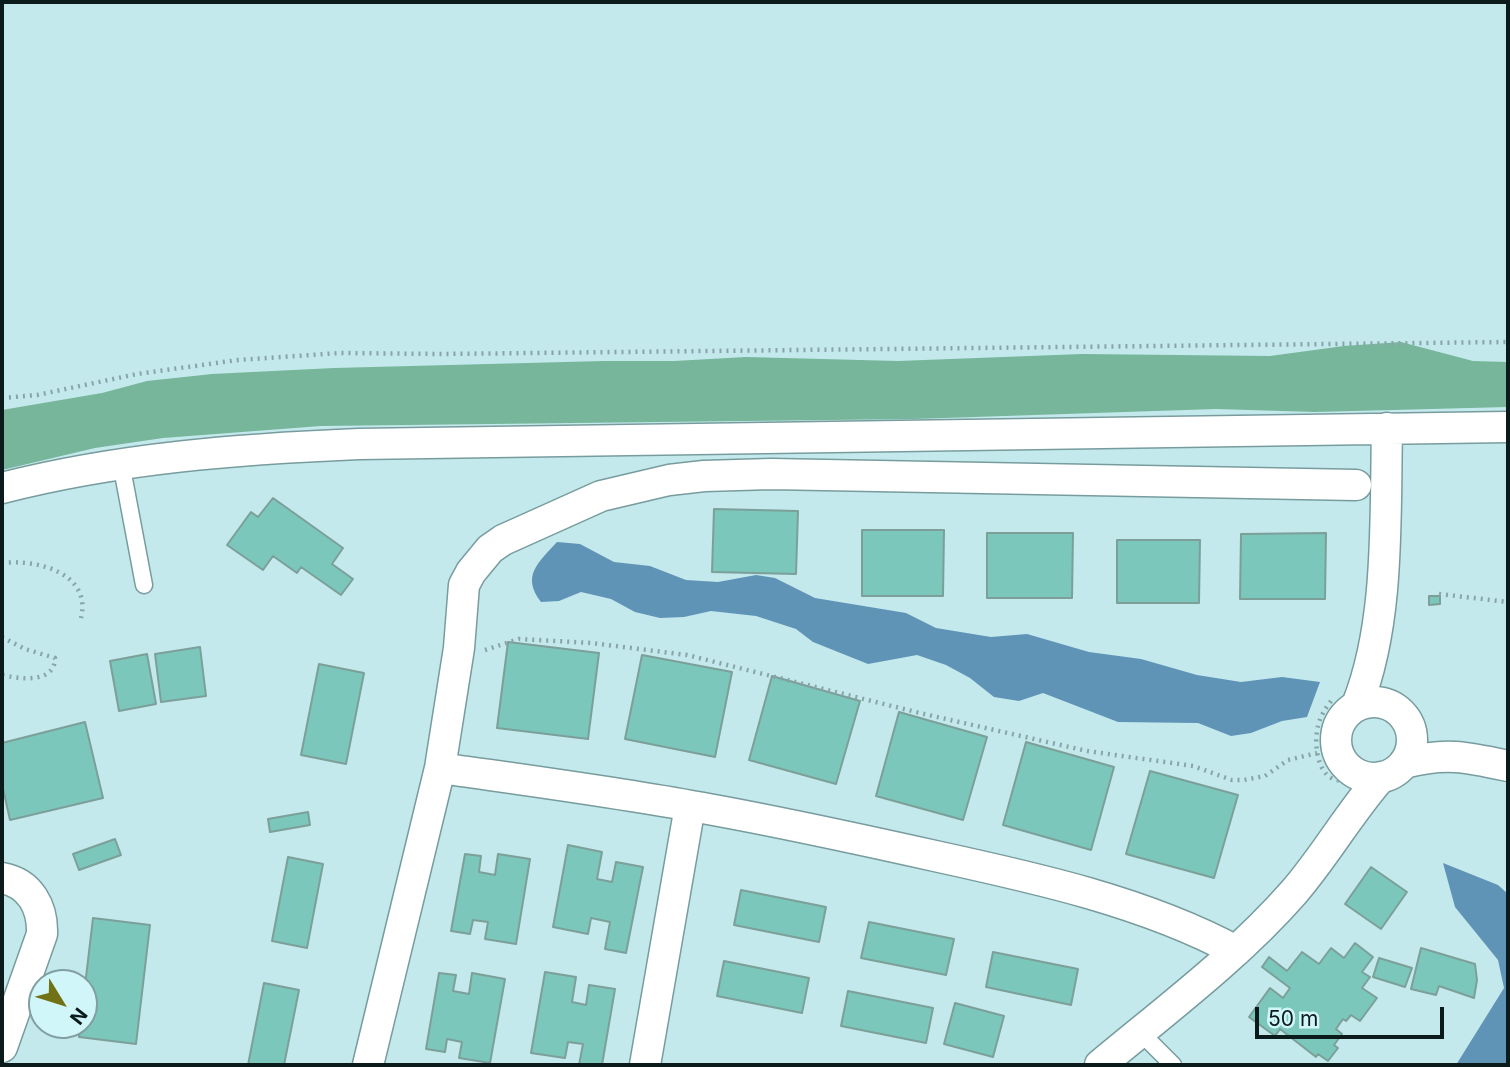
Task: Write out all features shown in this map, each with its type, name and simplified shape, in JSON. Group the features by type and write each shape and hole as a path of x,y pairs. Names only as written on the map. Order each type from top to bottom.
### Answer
{"street":[{"path":"2,488 121,463 280,447 1508,427"},
{"path":"1327,849 1340,815 1345,772 1337,748 1337,731 1344,716 1361,696 1375,650 1384,549 1387,428"},
{"path":"368,1065 440,768 459,648 464,585 471,572 491,549 516,533 601,496 669,480 704,476 771,474 1356,485"},
{"path":"1100,1065 1261,928 1296,890 1357,807 1410,752 1413,739 1410,726 1383,685 1375,650"},
{"path":"1361,696 1397,710 1422,732 1463,756"},
{"path":"1345,772 1368,778 1424,758 1463,756 1508,766"},
{"path":"440,768 691,806 984,867 1129,905 1175,922 1236,951"},
{"path":"645,1065 691,806"},
{"path":"2,878 22,886 32,896 43,921 42,934 2,1047"},
{"path":"1192,932 1197,955 1207,976"}],"lane":[{"path":"121,463 144,585"},
{"path":"1140,1032 1173,1065"}],"path":[{"path":"2,398 37,395 187,366 340,353 484,354 1508,342"},
{"path":"2,563 26,563 67,577 83,594 82,618"},
{"path":"1438,594 1508,602"},
{"path":"2,637 13,644 55,658 51,671 43,676 26,678 2,675"},
{"path":"459,648 476,652 519,639 592,643 687,655 1087,751 1193,766 1232,780 1265,776 1288,760 1317,752"},
{"path":"1345,772 1334,782 1329,779 1322,769 1317,752 1316,733 1325,709 1342,690 1349,686 1361,696"}],"green space":[{"path":"1401,342 1473,361 1508,362 1508,407 1315,412 1216,409 914,419 321,426 163,438 95,448 2,470 2,410 102,393 147,381 212,374 334,368 746,357 898,361 1082,354 1270,356"}],"water":[{"path":"557,542 580,544 614,562 650,566 686,580 718,582 756,575 775,578 815,598 906,613 936,628 991,637 1027,634 1089,652 1141,659 1197,675 1241,682 1282,677 1320,682 1307,717 1282,721 1251,733 1231,736 1198,723 1118,722 1043,693 1019,701 994,697 970,678 946,665 917,655 868,664 813,642 796,629 756,616 711,611 684,617 660,618 635,612 611,599 581,592 559,601 541,602 532,585 532,577 538,563"},
{"path":"1443,863 1498,885 1508,894 1508,1065 1456,1065 1504,988 1498,960 1455,907"}],"building":[{"path":"273,498 343,548 332,564 353,579 341,595 301,567 297,573 273,556 263,570 227,545 251,512 258,517"},
{"path":"714,509 798,511 796,574 712,572"},
{"path":"862,530 944,530 943,596 862,596"},
{"path":"987,533 1073,533 1072,598 987,598"},
{"path":"1326,533 1325,599 1240,599 1241,534"},
{"path":"1117,540 1200,540 1199,603 1117,603"},
{"path":"1429,596 1440,596 1440,604 1429,605"},
{"path":"508,642 599,653 588,739 497,728"},
{"path":"200,647 206,696 161,702 155,654"},
{"path":"147,654 156,704 119,711 110,661"},
{"path":"642,655 732,672 715,757 625,739"},
{"path":"319,664 364,673 346,764 301,755"},
{"path":"772,676 860,701 836,784 749,760"},
{"path":"899,712 987,737 963,820 876,796"},
{"path":"85,722 103,798 10,820 2,784 2,743"},
{"path":"1026,742 1114,767 1091,850 1003,825"},
{"path":"1150,771 1238,795 1214,878 1126,854"},
{"path":"308,812 310,825 270,832 268,819"},
{"path":"115,839 121,855 79,870 73,854"},
{"path":"568,845 602,852 597,879 612,882 616,862 643,867 626,953 605,949 610,922 591,918 588,934 553,927"},
{"path":"465,854 481,856 479,872 495,875 498,854 530,859 516,944 485,939 488,922 473,920 470,934 451,931"},
{"path":"288,857 323,864 307,948 272,941"},
{"path":"1371,867 1407,892 1381,929 1345,904"},
{"path":"741,890 826,907 819,942 734,925"},
{"path":"93,918 150,925 136,1044 95,1039 98,1039 98,969 87,969"},
{"path":"869,922 954,939 946,975 861,958"},
{"path":"1355,943 1373,957 1362,972 1370,977 1362,988 1377,998 1360,1021 1351,1015 1346,1021 1343,1019 1336,1029 1342,1034 1334,1045 1338,1048 1328,1061 1318,1054 1316,1057 1280,1029 1275,1036 1249,1017 1270,988 1283,998 1290,988 1262,967 1269,957 1287,971 1302,952 1319,964 1331,948 1344,958"},
{"path":"1421,948 1475,964 1477,980 1474,998 1439,986 1436,995 1411,989"},
{"path":"993,952 1078,969 1071,1005 986,987"},
{"path":"1379,958 1412,968 1405,987 1373,977"},
{"path":"724,961 809,978 802,1013 717,996"},
{"path":"545,972 576,977 572,1002 586,1005 589,985 615,989 602,1065 579,1065 583,1044 568,1042 565,1058 531,1053"},
{"path":"439,973 456,975 453,991 469,994 472,973 505,979 490,1063 459,1058 462,1042 447,1039 445,1052 426,1049"},
{"path":"264,983 299,990 284,1065 248,1065"},
{"path":"848,991 933,1008 926,1043 841,1026"},
{"path":"955,1003 1004,1016 993,1057 944,1044"}]}
